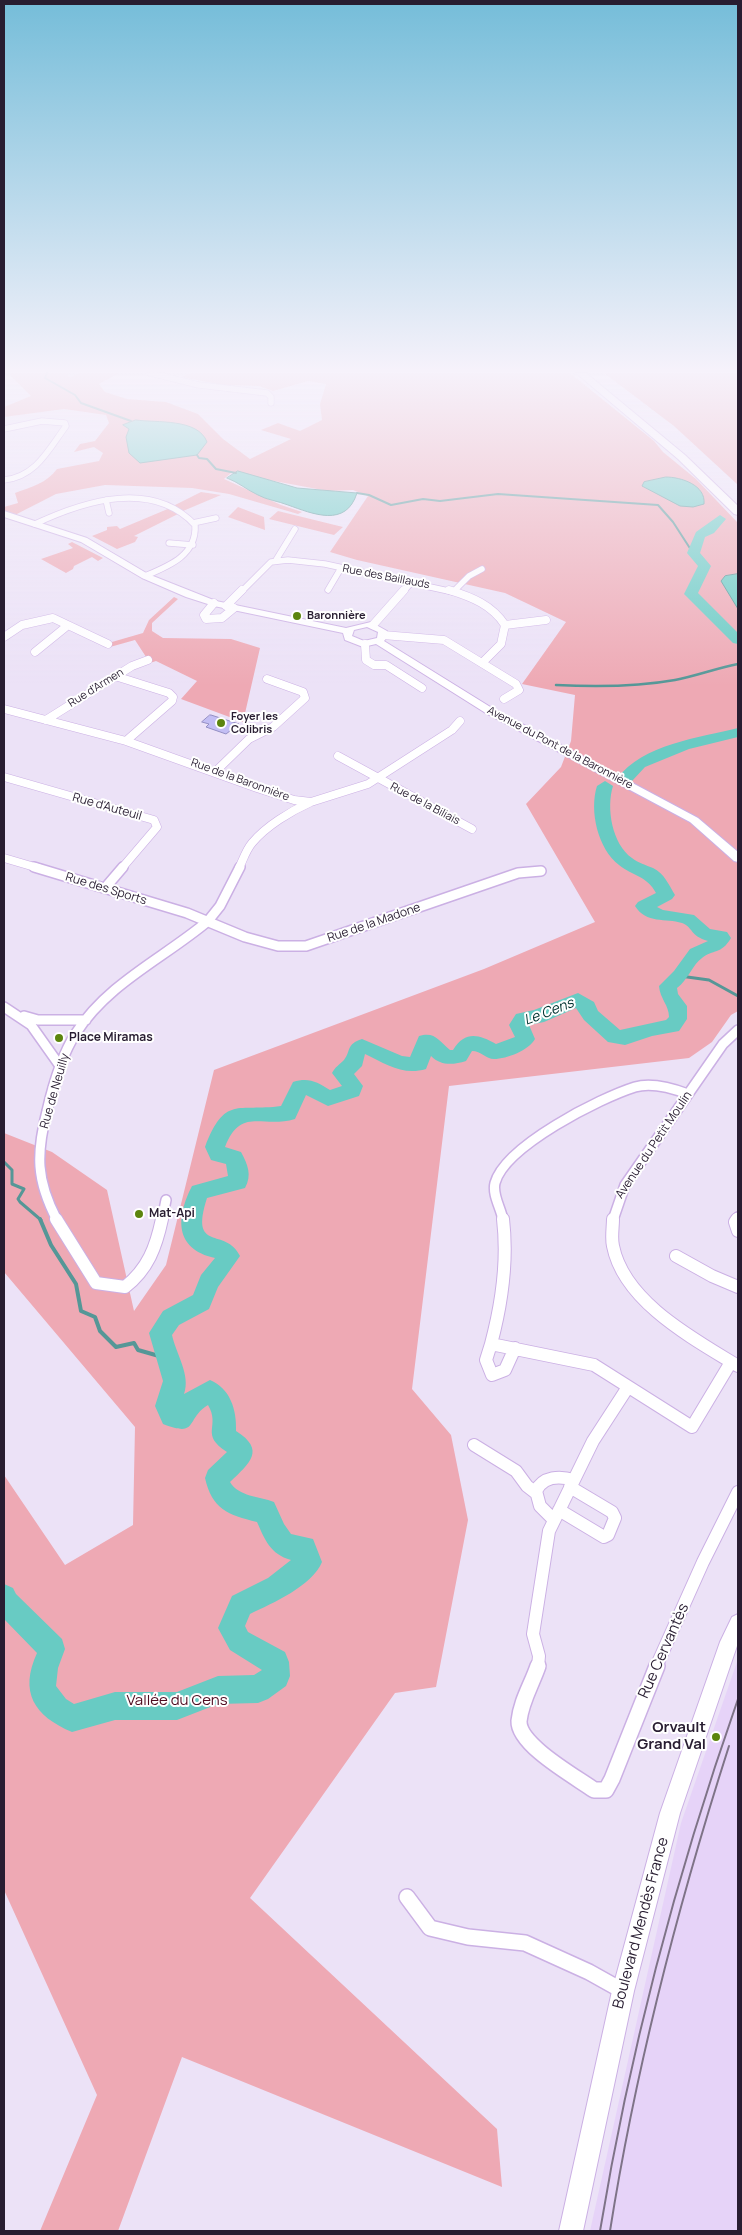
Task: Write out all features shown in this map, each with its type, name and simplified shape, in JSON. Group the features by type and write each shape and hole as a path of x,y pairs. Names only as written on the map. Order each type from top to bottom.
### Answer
{"highway":[{"path":"705,477 738,512"},
{"path":"718,477 730,488"}],"street":[{"path":"4,480 18,480 22,477"},
{"path":"106,500 109,513"},
{"path":"35,524 70,508 106,500 136,500 160,503 183,512 193,523 196,534 193,545 176,561 145,576"},
{"path":"4,514 84,540 164,586 214,604 348,631 358,625 373,625 412,582"},
{"path":"193,523 216,518"},
{"path":"214,604 204,615 206,619 214,621 223,618 230,607 271,562 276,560 295,529"},
{"path":"169,543 193,545"},
{"name":"Rue des Baillauds","path":"276,560 341,568 454,591 486,606 496,613 505,625"},
{"path":"328,590 329,585 341,568"},
{"path":"454,591 469,576 482,569"},
{"path":"4,636 22,625 53,618 108,644"},
{"path":"482,662 489,659 501,644 506,631 505,625 546,620"},
{"name":"Avenue du Pont de la Baronnière","path":"373,625 380,629 380,638 488,710 694,820 738,858"},
{"path":"35,652 67,626"},
{"path":"348,631 349,640 365,644 380,638 437,638 482,662 519,687 519,690 504,699"},
{"path":"365,644 366,660 374,665 386,664 422,688"},
{"name":"Rue d'Armen","path":"46,720 115,676 148,660"},
{"path":"115,676 169,693 173,697 172,701 126,741"},
{"path":"215,772 249,739 273,727 305,698 303,692 267,679"},
{"name":"Rue de la Baronnière","path":"4,709 126,741 294,800 311,802 378,779 452,730 460,721"},
{"name":"Rue de la Biliais","path":"338,756 472,829"},
{"name":"Rue d'Auteuil","path":"4,777 154,820 157,827 105,888"},
{"name":"Rue de Neuilly","path":"166,1200 152,1256 139,1278 126,1287 96,1283 76,1253 45,1194 38,1168 44,1125 60,1066 76,1033 86,1020 124,982 196,932 208,921 220,906 251,844 262,832 298,808 311,802"},
{"name":"Rue des Sports","path":"4,858 208,921"},
{"name":"Rue de la Madone","path":"208,921 246,937 278,946 306,946 518,873 541,871"},
{"path":"4,1007 23,1016 38,1020 86,1020"},
{"path":"23,1016 39,1033 60,1066"},
{"name":"Avenue du Petit Moulin","path":"735,1364 661,1316 633,1289 618,1266 612,1248 611,1225 614,1203 630,1177 723,1044 738,1030"},
{"path":"515,1348 508,1369 501,1375 492,1375 486,1368 484,1360 501,1312 504,1249 502,1218 495,1198 495,1182 505,1163 545,1131 636,1086 648,1085 676,1088 688,1094"},
{"path":"738,1217 735,1222 738,1231"},
{"path":"676,1256 712,1276 738,1287"},
{"path":"491,1344 594,1364 692,1427 735,1364"},
{"name":"Rue Cervantès","path":"628,1387 593,1441 549,1531 533,1634 539,1656 538,1667 524,1701 519,1723 530,1745 594,1790 606,1790 648,1684 719,1527 738,1492"},
{"path":"474,1446 516,1470 527,1486 536,1493 539,1505 604,1537 608,1535 615,1518 612,1512 572,1484 556,1476 548,1478 542,1483 536,1493"},
{"name":"Boulevard Mendès France","path":"571,2231 623,1990 670,1813 729,1642 738,1623"},
{"path":"407,1897 430,1928 468,1937 503,1939 525,1943 623,1990"}],"shaded area":[{"path":"260,477 297,488 357,493 352,504 345,511 337,515 328,516 308,512 261,497 227,478"},
{"path":"668,477 691,483 701,492 704,497 704,504 693,507 680,506 642,486 644,482"},
{"path":"738,574 738,609 721,581 725,576"},
{"path":"738,1659 738,2231 590,2231 681,1823"}],"green space":[{"name":"Vallée du Cens","path":"226,477 224,479 281,505 302,512 298,514 229,494 192,488 105,485 56,494 13,516 4,511 4,507 18,503 15,493 48,478"},
{"name":"Vallée du Cens","path":"254,477 694,477 738,523 738,1011 731,1015 712,1042 689,1058 449,1086 412,1389 451,1435 468,1520 436,1687 395,1693 250,1898 497,2129 502,2187 182,2057 118,2231 40,2231 97,2095 4,1890 4,1475 65,1565 133,1525 135,1427 4,1272 4,1133 52,1152 107,1190 134,1311 166,1265 214,1070 484,969 595,922 526,804 561,767 571,741 575,695 522,684 566,622 505,593 357,560 330,552 368,496 353,490 328,491"},
{"path":"730,477 738,477 738,485"},
{"path":"201,492 221,495 183,511 173,506"},
{"path":"238,507 264,517 265,530 228,517"},
{"path":"170,508 180,513 134,536 138,537 135,542 117,549 92,536 107,530 107,527 117,526 120,529"},
{"path":"278,511 343,527 334,535 269,519"},
{"path":"72,542 103,558 98,561 92,557 74,566 73,569 66,573 41,559 73,548 68,544"},
{"path":"174,597 178,599 152,623 152,631 163,638 231,639 260,648 243,722 181,699 197,681 156,661 150,663 135,640 110,647 105,644 143,633 149,620"}],"building":[{"name":"Foyer les Colibris","path":"210,715 239,724 226,734 206,727 209,724 202,722"}],"waterway":[{"path":"357,493 369,495 391,505 423,499 440,501 498,494 658,505 673,522 693,553"},
{"name":"Le Cens","path":"720,519 710,530 700,535 693,553 705,566 691,594 738,640"},
{"path":"556,685 646,684 683,678 738,664"},
{"name":"Le Cens","path":"626,778 640,764 684,745 738,733"},
{"name":"Le Cens","path":"4,1597 5,1602 52,1649 44,1667 42,1690 56,1709 72,1718 115,1706 177,1706 218,1690 258,1689 276,1676 275,1662 239,1641 231,1628 241,1605 277,1587 309,1562 304,1548 295,1548 282,1543 265,1511 241,1505 228,1499 219,1487 217,1478 241,1455 240,1447 223,1436 223,1412 215,1395 210,1391 192,1402 182,1419 171,1416 167,1406 175,1386 175,1381 160,1333 171,1318 201,1302 209,1282 229,1256 222,1250 200,1243 192,1231 192,1215 199,1192 238,1182 239,1170 234,1158 218,1154 215,1147 221,1132 235,1116 243,1114 275,1115 288,1113 300,1087 308,1086 328,1098 352,1091 353,1086 342,1073 355,1061 356,1052 362,1046 377,1051 402,1064 410,1065 419,1064 426,1041 431,1042 443,1055 450,1057 459,1056 467,1044 480,1044 494,1052 515,1046 526,1039 518,1025 523,1019 537,1017 578,1000 615,1037 625,1038 650,1029 672,1026 678,1019 678,1006 669,996 668,986 680,976 696,953 711,948 722,938 721,936 700,932 695,924 688,919 676,916 662,916 644,906 666,895 653,876 626,862 614,848 605,827 603,815 602,794 605,786"},
{"path":"680,976 709,980 738,996"},
{"path":"4,1162 12,1170 12,1184 24,1189 18,1199 40,1219"},
{"path":"40,1219 51,1245 76,1284 81,1311 95,1317 100,1331 116,1347 134,1343 138,1350 159,1356 165,1355"}],"tram line":[{"path":"600,2231 626,2096 657,1962 695,1830 738,1699"},
{"path":"610,2231 632,2108 660,1986 710,1806 729,1746"}],"place":[{"name":"Baronnière","path":"297,616"},
{"name":"Foyer les Colibris","path":"221,723"},
{"name":"Place Miramas","path":"59,1038"},
{"name":"Mat-Api","path":"139,1214"},
{"name":"Orvault Grand Val","path":"716,1737"}]}
